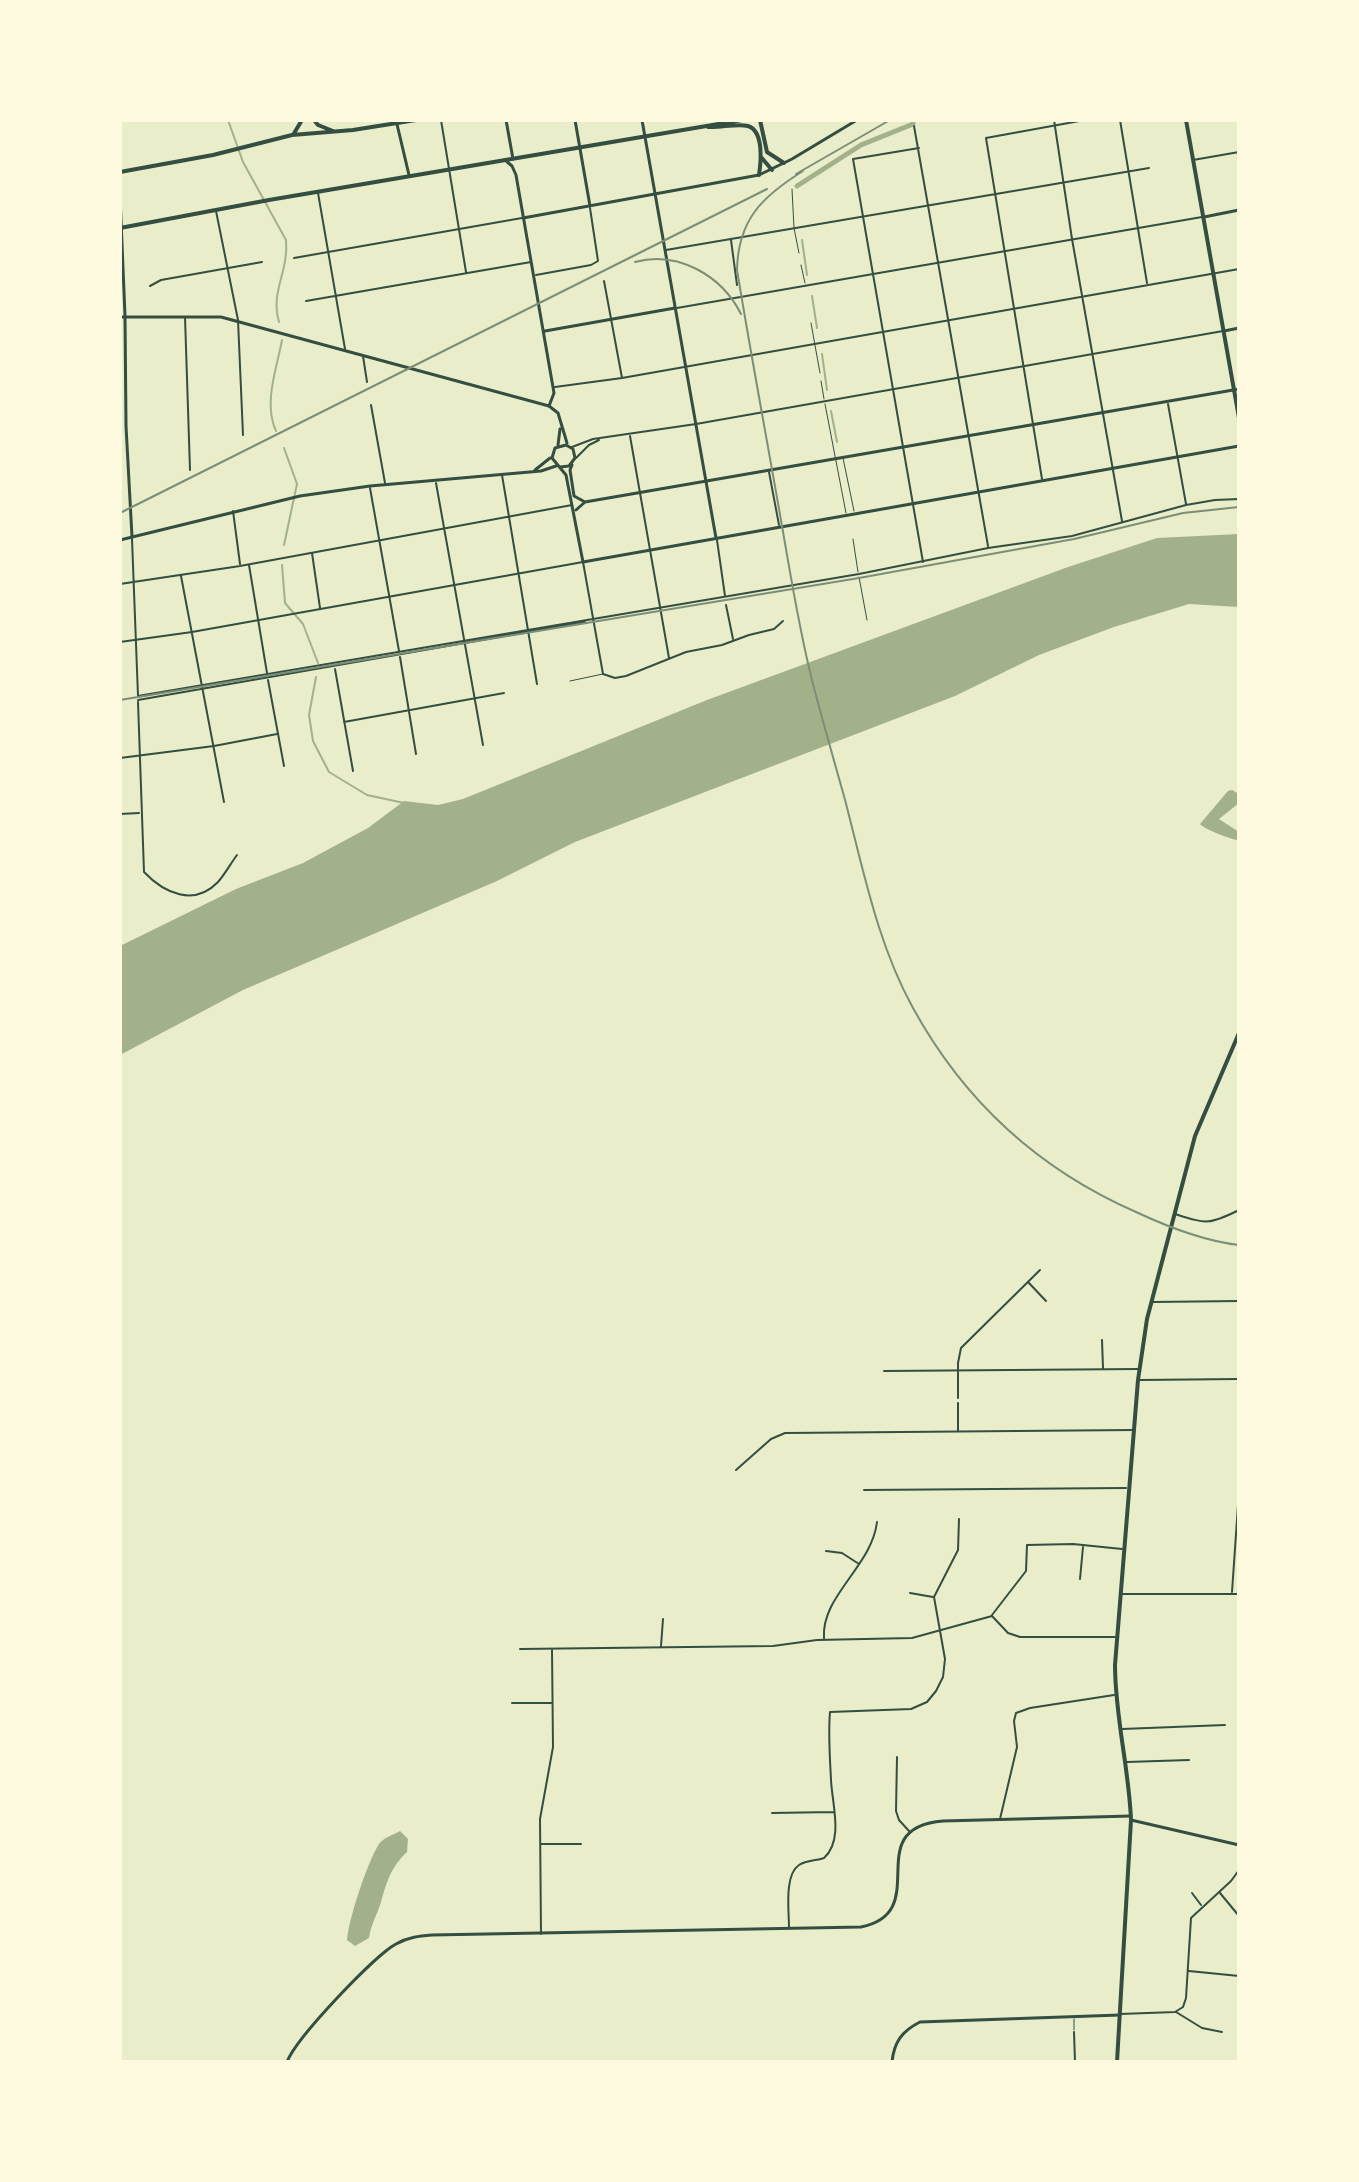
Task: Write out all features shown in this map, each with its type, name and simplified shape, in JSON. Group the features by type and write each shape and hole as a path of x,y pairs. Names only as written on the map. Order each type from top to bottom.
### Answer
{"main road":[{"path":"292,135 302,120"},
{"path":"314,120 318,125 336,132"},
{"path":"120,172 234,151 292,135 416,120"},
{"path":"121,228 742,120"},
{"path":"760,120 767,152 784,163"},
{"path":"1186,120 1237,390 1239,418"},
{"path":"701,126 724,128 745,125 752,128 757,135 761,157 759,175"},
{"path":"761,157 772,170"},
{"path":"1117,2062 1131,1818 1115,1694 1116,1637 1139,1369 1151,1301 1200,1122 1239,1033"}],"street":[{"path":"441,120 466,272"},
{"path":"506,120 513,159"},
{"path":"535,275 598,261 575,120"},
{"path":"642,120 725,596"},
{"path":"294,258 759,175 857,120"},
{"path":"1054,120 1122,521"},
{"path":"1043,481 986,138 1085,120"},
{"path":"1120,120 1147,284"},
{"path":"396,122 409,177"},
{"path":"914,126 988,548"},
{"path":"919,148 853,159 923,562"},
{"path":"1193,160 1239,152"},
{"path":"505,160 516,175 535,275 554,396 549,406"},
{"path":"666,250 1149,168"},
{"path":"318,192 345,349"},
{"path":"120,196 142,864 144,872 158,885 178,895 189,896 216,884 237,855"},
{"path":"215,210 238,320 243,435"},
{"path":"545,331 1239,210"},
{"path":"731,239 737,285"},
{"path":"150,286 161,280 262,262"},
{"path":"306,301 532,262"},
{"path":"553,388 1239,269"},
{"path":"604,281 622,378"},
{"path":"123,317 185,316 238,320 549,406 558,413 560,441 552,456 535,470"},
{"path":"185,316 190,470"},
{"path":"557,447 1239,328"},
{"path":"363,355 367,382"},
{"path":"120,372 126,372"},
{"path":"575,515 577,507 585,502 1237,390"},
{"path":"1168,402 1186,505"},
{"path":"371,405 386,484"},
{"path":"560,425 575,455 570,470 574,496 585,502"},
{"path":"120,427 126,426"},
{"path":"630,435 669,660"},
{"path":"120,540 300,496 559,467 573,463 589,445 604,438"},
{"path":"120,642 192,632 1239,446"},
{"path":"552,456 566,475 573,504 603,674 619,678 686,652 774,629 783,621"},
{"path":"768,471 779,527"},
{"path":"502,474 537,684"},
{"path":"120,480 129,479"},
{"path":"436,480 483,745"},
{"path":"370,486 416,754"},
{"path":"138,698 859,574 988,548 1072,536 1186,505 1239,499"},
{"path":"120,584 240,566 573,504"},
{"path":"233,511 240,566"},
{"path":"312,551 320,608"},
{"path":"249,564 284,766"},
{"path":"180,575 224,802"},
{"path":"726,605 733,641"},
{"path":"334,665 353,771"},
{"path":"344,722 504,693"},
{"path":"120,758 278,734"},
{"path":"120,814 141,813"},
{"path":"1174,1213 1213,1222 1239,1210"},
{"path":"958,1398 959,1352 963,1345 1040,1270"},
{"path":"1028,1282 1046,1301"},
{"path":"1151,1301 1239,1301"},
{"path":"1102,1340 1103,1369"},
{"path":"884,1371 1139,1369"},
{"path":"1138,1380 1239,1379"},
{"path":"958,1403 958,1431"},
{"path":"736,1470 771,1439 785,1433 1134,1430"},
{"path":"864,1490 1129,1488"},
{"path":"1232,1594 1238,1505"},
{"path":"789,1928 792,1875 802,1863 820,1860 831,1852 835,1812 831,1781 830,1712 911,1709 927,1702 936,1691 944,1671 934,1597 958,1550 959,1519"},
{"path":"825,1639 824,1625 828,1613 870,1549 877,1522"},
{"path":"520,1649 773,1646 825,1639 912,1638 992,1616 1022,1578 1027,1566 1027,1545 1124,1549"},
{"path":"1080,1579 1084,1545"},
{"path":"826,1551 842,1553 860,1565"},
{"path":"910,1593 934,1597"},
{"path":"1120,1594 1239,1594"},
{"path":"992,1616 1008,1633 1020,1637 1116,1637"},
{"path":"661,1648 663,1619"},
{"path":"541,1934 541,1814 553,1747 552,1649"},
{"path":"1000,1819 1017,1747 1016,1713 1115,1694"},
{"path":"512,1703 553,1703"},
{"path":"1119,1729 1225,1725"},
{"path":"897,1757 896,1811 909,1831"},
{"path":"1125,1762 1189,1760"},
{"path":"772,1813 835,1812"},
{"path":"287,2062 291,2053 339,1997 397,1943 413,1938 432,1935 861,1927 883,1918 891,1909 896,1897 900,1844 909,1831 920,1824 936,1821 1131,1818 1239,1845"},
{"path":"540,1844 581,1844"},
{"path":"1176,2011 1185,2003 1189,1924 1202,1906 1220,1892 1239,1870"},
{"path":"1220,1892 1239,1916"},
{"path":"1192,1893 1202,1906"},
{"path":"1188,1971 1239,1976"},
{"path":"892,2062 897,2041 906,2030 920,2022 1176,2011 1202,2028 1222,2032"},
{"path":"1074,2032 1075,2062"}],"lane":[{"path":"792,189 799,253"},
{"path":"801,265 805,285"},
{"path":"811,323 820,373"},
{"path":"821,381 846,515"},
{"path":"843,458 854,514"},
{"path":"853,539 867,620"},
{"path":"570,681 603,674"},
{"path":"1074,2017 1074,2032"}],"shaded area":[{"path":"1239,534 1239,607 1189,604 1039,655 955,696 575,842 497,881 243,990 120,1055 120,946 236,889 303,863 368,828 404,801 438,805 463,799 707,700 1068,567 1157,538"},
{"path":"1232,790 1239,794 1239,803 1219,819 1239,832 1237,840 1217,834 1200,824"},
{"path":"400,1831 408,1839 407,1852 390,1875 369,1938 355,1946 347,1940 364,1877 379,1844"}],"waterway":[{"path":"228,120 243,162 286,240 277,301 279,322"},
{"path":"797,186 861,145 913,124 913,120"},
{"path":"802,240 807,275"},
{"path":"812,296 817,328"},
{"path":"276,431 271,397 282,340"},
{"path":"822,354 827,390"},
{"path":"831,411 837,442"},
{"path":"284,448 297,484 284,545"},
{"path":"282,565 285,603 303,624 318,663"},
{"path":"316,677 309,715 313,741 329,772 367,795 404,803"}],"railway":[{"path":"796,174 890,120"},
{"path":"803,171 776,190 755,211 742,237 737,270 807,661 872,905 900,983 933,1042 956,1073 981,1102 1037,1154 1101,1195 1148,1218 1199,1237 1239,1245"},
{"path":"120,513 767,189"},
{"path":"635,262 667,260 697,269 722,288 741,314"},
{"path":"120,700 859,578 1074,539 1183,513 1239,507"}]}
